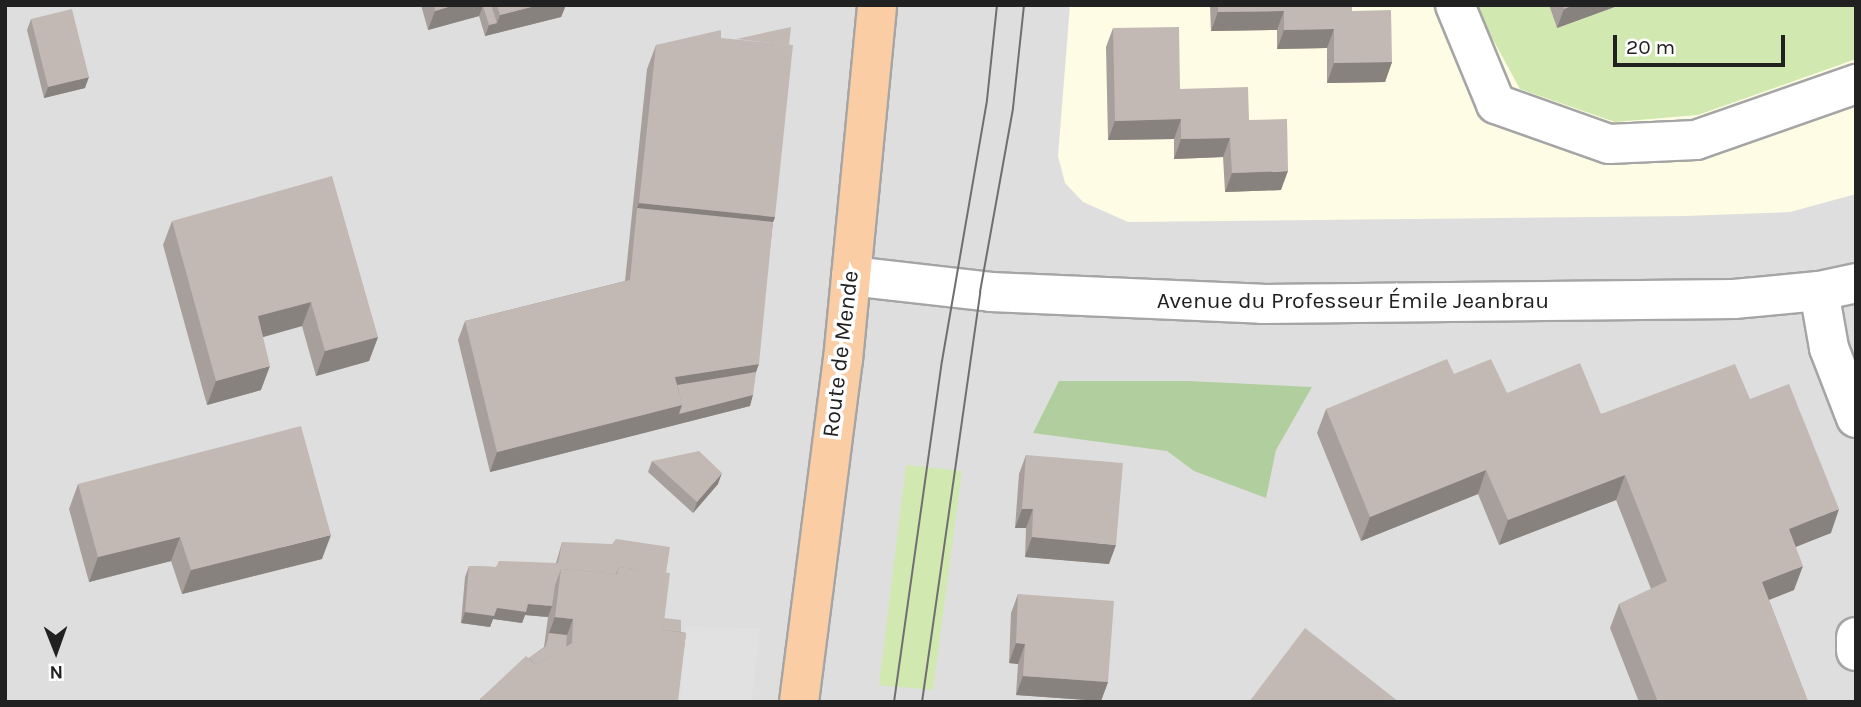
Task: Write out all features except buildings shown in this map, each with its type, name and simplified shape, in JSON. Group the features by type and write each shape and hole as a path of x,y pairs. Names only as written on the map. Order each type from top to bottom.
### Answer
{"main road":[{"name":"Route de Mende","path":"799,702 851,276 877,5"}],"street":[{"path":"1455,5 1496,104 1609,144 1696,140 1856,84"},
{"name":"Avenue du Professeur Émile Jeanbrau","path":"851,276 980,292 1262,304 1634,302 1819,291 1856,283"},
{"path":"1819,291 1829,348 1856,418"},
{"path":"1856,637 1856,651"}],"shaded area":[{"path":"5,5 1856,5 1856,702 5,702"},
{"path":"1070,5 1856,5 1856,194 1790,212 1685,216 1128,222 1083,202 1065,183 1058,156"},
{"path":"686,627 760,628 751,702 680,702"}],"green space":[{"path":"1474,5 1549,5 1557,28 1620,5 1856,5 1856,59 1698,115 1615,122 1520,89"},
{"path":"1059,381 1188,381 1312,387 1276,450 1266,498 1194,471 1167,451 1033,433"},
{"path":"906,465 962,471 933,690 879,685"}],"tram line":[{"path":"894,702 942,361 987,100 997,5"},
{"path":"922,702 980,292 1013,108 1024,5"}]}
